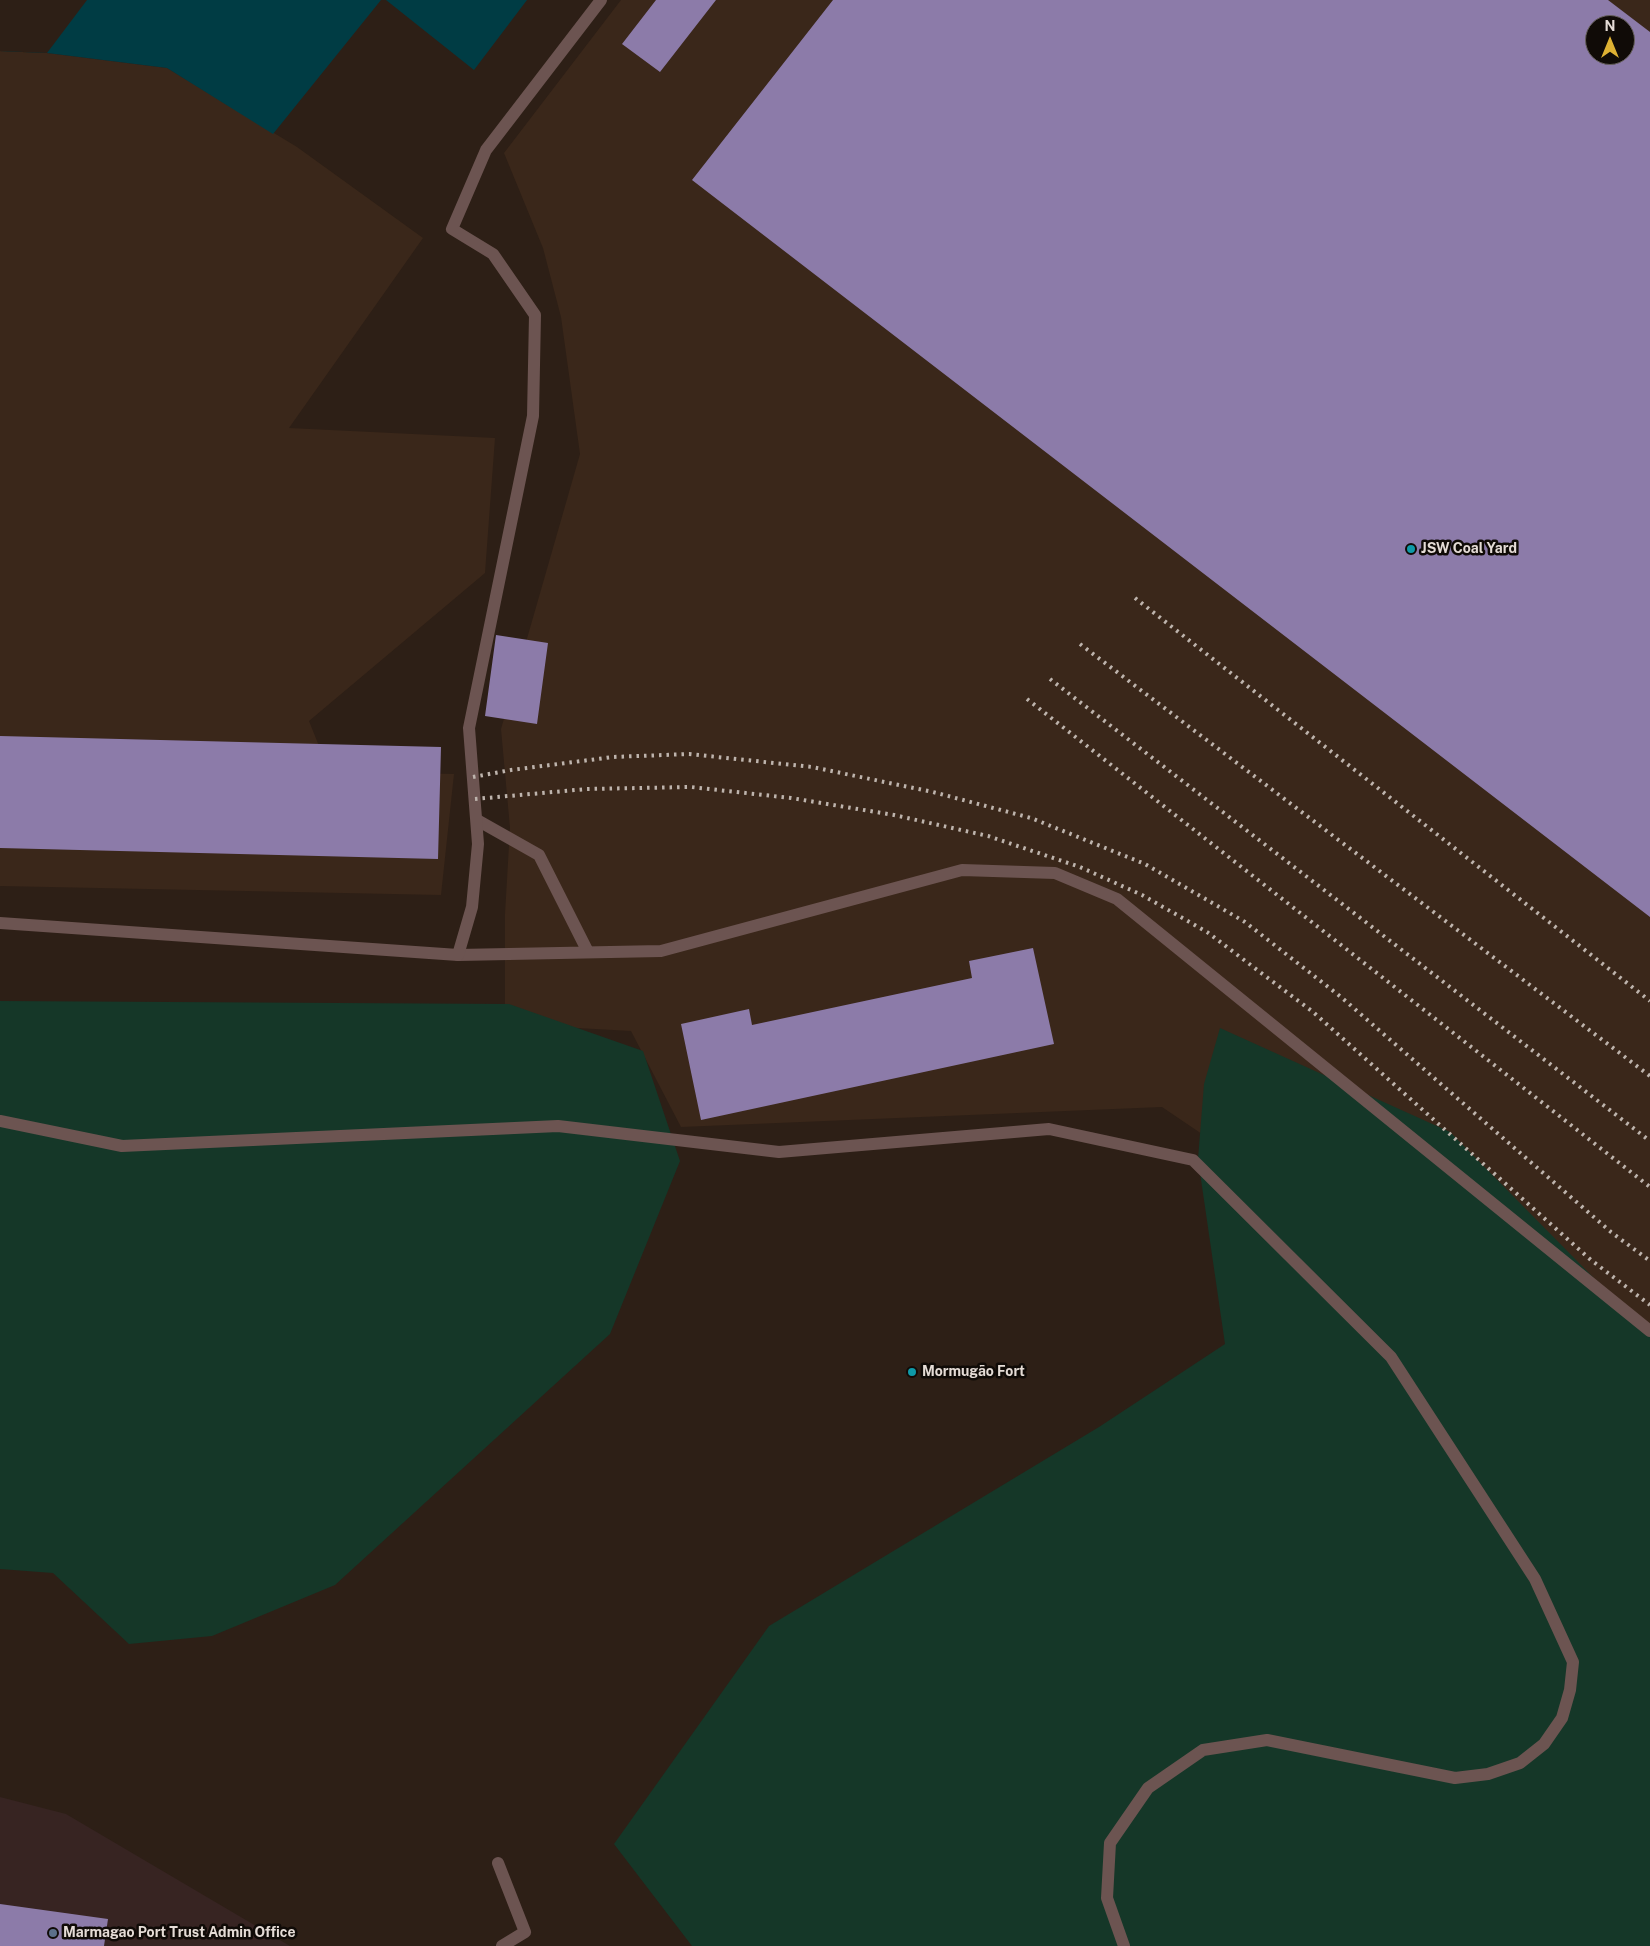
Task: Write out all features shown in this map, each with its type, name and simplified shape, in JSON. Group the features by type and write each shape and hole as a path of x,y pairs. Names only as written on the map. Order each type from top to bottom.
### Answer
{"street":[{"path":"458,955 472,907 478,844 470,728 533,416 535,315 494,254 452,229 486,150 601,0"},
{"path":"477,820 539,855 588,952"},
{"path":"0,923 458,955 661,950 962,870 1055,873 1117,899 1650,1331"},
{"path":"0,1121 122,1146 558,1126 778,1152 1049,1129 1193,1160 1390,1357 1535,1579 1573,1662 1570,1690 1562,1718 1544,1744 1520,1764 1488,1774 1455,1778 1267,1740 1203,1750 1148,1788 1110,1843 1107,1898 1124,1946"},
{"path":"498,1863 525,1932 502,1946"}],"shaded area":[{"path":"621,0 1650,0 1650,1437 1162,1107 681,1127 631,1031 505,1024 505,914 510,828 501,729 580,454 561,317 543,248 504,153"},
{"path":"0,51 47,53 167,68 297,147 423,238 289,428 495,438 485,573 309,721 329,771 454,774 441,895 0,886"},
{"path":"0,1797 66,1814 290,1946 0,1946"}],"green space":[{"path":"0,1001 509,1004 643,1051 680,1161 610,1334 335,1585 212,1636 129,1644 53,1573 0,1569"},
{"path":"1220,1028 1450,1132 1650,1335 1650,1946 692,1946 614,1844 769,1626 1099,1427 1225,1344 1198,1159 1204,1084"}],"water":[{"path":"0,0 381,0 273,134 167,68 47,53 0,51"},
{"path":"386,0 527,0 474,70"}],"pier":[{"path":"0,0 87,0 47,53 0,51"}],"building":[{"path":"656,0 716,0 660,72 622,44"},
{"name":"JSW Coal Yard","path":"833,0 1608,0 1628,15 1585,15 1585,65 1635,65 1635,21 1650,32 1650,917 692,180"},
{"path":"496,635 548,643 537,724 485,716"},
{"path":"0,736 441,747 438,859 0,848"},
{"path":"1033,948 1054,1044 701,1120 681,1024 749,1009 752,1025 972,978 969,961"},
{"name":"Marmagao Port Trust Admin Office","path":"0,1904 108,1919 104,1946 0,1946"}],"railway":[{"path":"1135,598 1650,1001"},
{"path":"1080,644 1650,1076"},
{"path":"1050,679 1650,1141"},
{"path":"1027,699 1650,1187"},
{"path":"473,777 511,770 613,757 689,754 812,767 933,792 1031,818 1145,864 1245,922 1341,997 1611,1232 1650,1261"},
{"path":"475,799 587,789 691,787 791,798 894,815 988,836 1080,867 1142,895 1207,932 1313,1012 1591,1260 1650,1305"}],"place":[{"name":"JSW Coal Yard","path":"1411,549"},
{"name":"Mormugão Fort","path":"912,1372"},
{"name":"Marmagao Port Trust Admin Office","path":"53,1933"}]}
